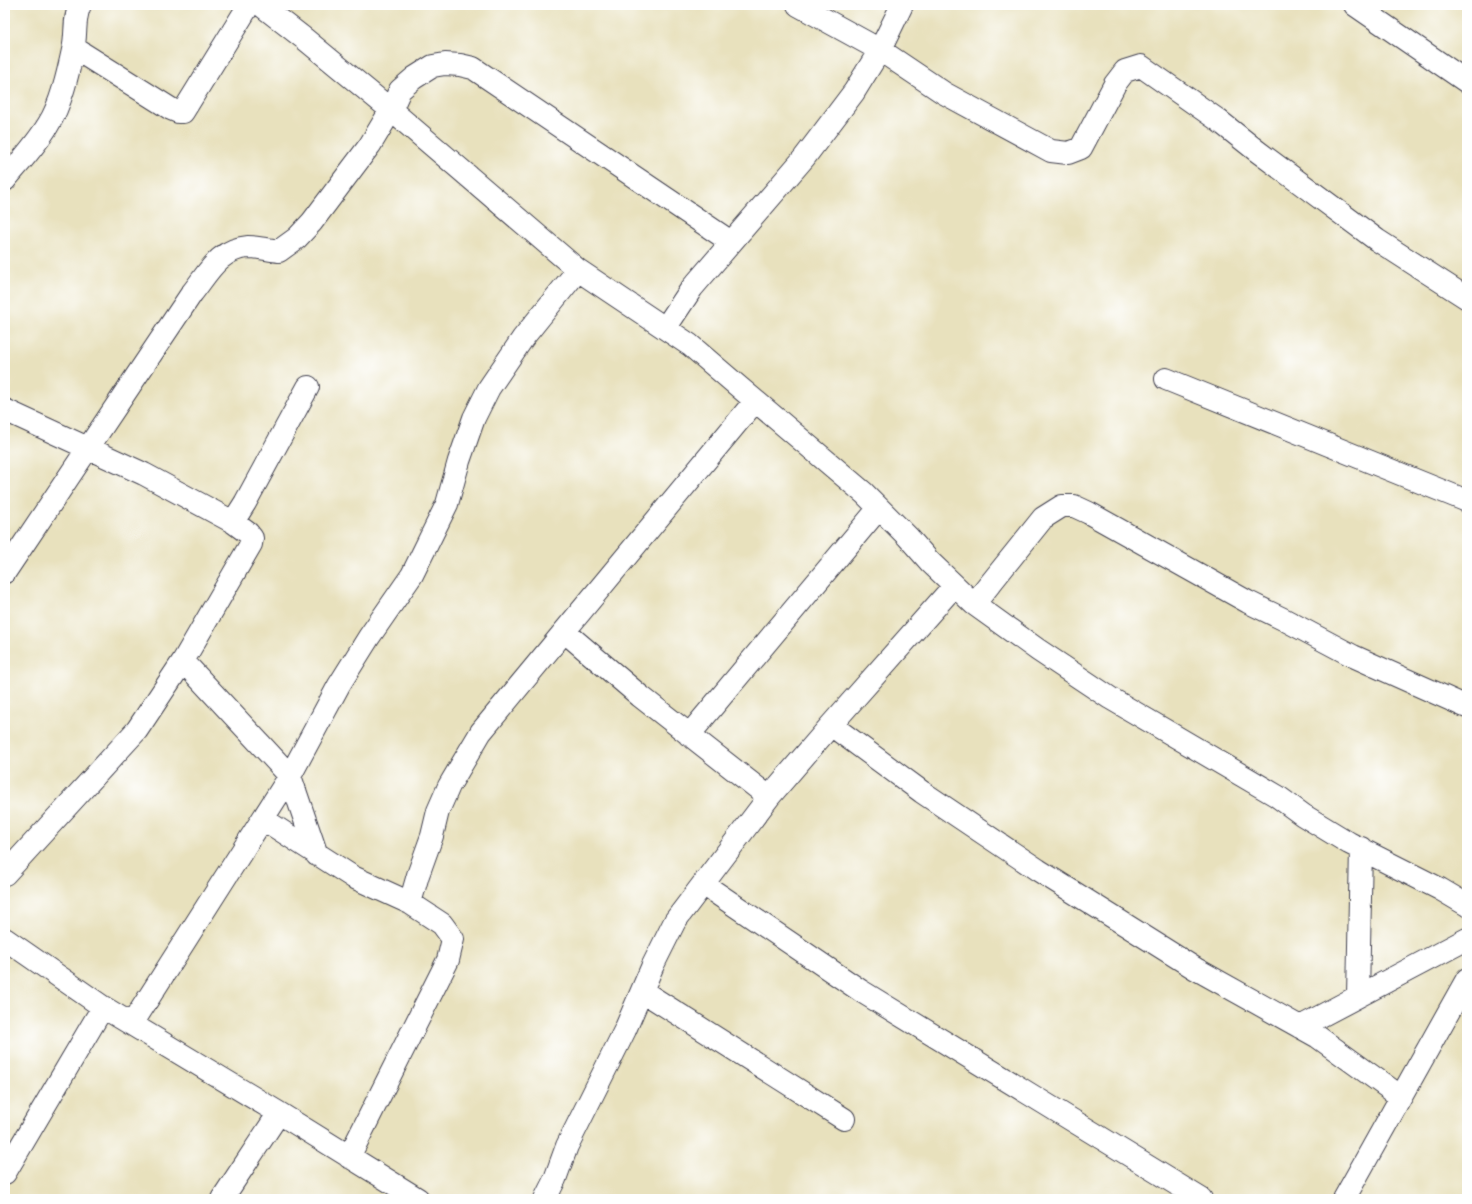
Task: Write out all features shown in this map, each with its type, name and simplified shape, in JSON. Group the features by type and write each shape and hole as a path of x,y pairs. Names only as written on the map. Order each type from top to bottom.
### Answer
{"street":[{"path":"5,180 49,124 61,96 74,48 76,13 80,5"},
{"path":"74,48 171,109 178,112 183,112 249,5"},
{"path":"261,5 391,110 578,270 666,327 690,345 864,493 954,586 974,604 1038,650 1110,698 1277,796 1303,815 1467,905"},
{"path":"798,5 880,50 944,93 1051,151 1068,153 1081,148 1115,84 1125,71 1141,66 1218,120 1257,151 1377,240 1467,298"},
{"path":"666,327 692,288 804,158 854,92 880,50 902,5"},
{"path":"1355,5 1467,82"},
{"path":"5,572 192,293 215,262 230,252 248,247 279,251 297,238 312,222 370,145 391,110 400,90 432,66 445,64 473,68 731,242"},
{"path":"132,1024 290,776 339,685 369,637 404,588 447,504 459,461 474,418 489,388 522,338 578,270"},
{"path":"1166,379 1467,501"},
{"path":"233,522 308,388"},
{"path":"410,904 418,875 432,836 438,811 449,786 481,732 755,401"},
{"path":"5,410 144,474 233,522 248,533 252,538 251,544 183,660 137,730 5,874"},
{"path":"974,604 1044,518 1062,506 1074,506 1235,595 1353,656 1467,707"},
{"path":"689,734 879,508"},
{"path":"546,1199 567,1146 625,1030 653,965 675,921 769,797 954,586"},
{"path":"565,632 640,696 769,797"},
{"path":"183,660 290,776 317,855"},
{"path":"831,725 922,792 1038,870 1196,969 1318,1038 1400,1097"},
{"path":"263,819 352,877 410,904 442,924 453,939 448,960 349,1157"},
{"path":"1358,996 1361,848"},
{"path":"703,884 867,995 1201,1199"},
{"path":"5,939 103,1007 349,1157 390,1192 418,1199"},
{"path":"1300,1027 1467,939"},
{"path":"1344,1199 1467,978"},
{"path":"642,991 844,1120"},
{"path":"5,1173 103,1007"},
{"path":"222,1199 279,1113"}]}
